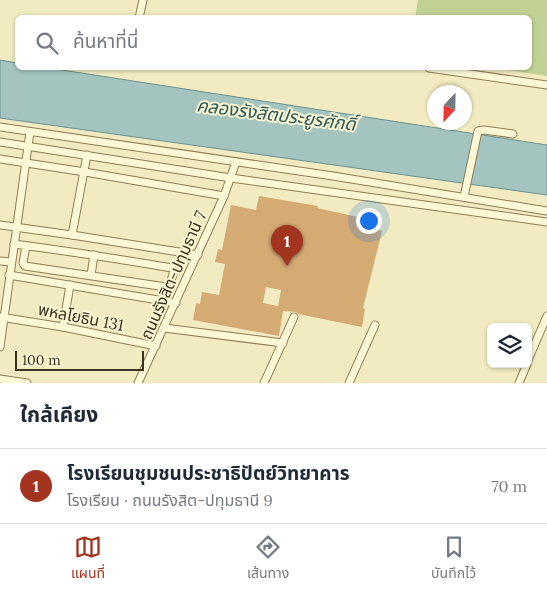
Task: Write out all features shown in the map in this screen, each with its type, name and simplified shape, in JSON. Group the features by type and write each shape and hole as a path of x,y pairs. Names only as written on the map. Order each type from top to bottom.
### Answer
{"street":[{"path":"140,15 143,0"},
{"path":"443,70 547,85"},
{"path":"0,128 236,162 547,211"},
{"path":"464,197 477,133 481,130 513,134"},
{"path":"0,347 2,317 30,132"},
{"path":"0,142 231,178 547,222"},
{"path":"72,235 87,155"},
{"path":"0,159 224,196"},
{"name":"ถนนรังสิต-ปทุมธานี 7","path":"138,383 198,255 224,196 236,162"},
{"path":"0,226 72,235 198,255"},
{"path":"14,244 94,255 172,268 174,270 169,287 26,266 23,263 26,246"},
{"path":"91,275 94,255"},
{"path":"0,261 11,262"},
{"path":"9,276 176,302"},
{"path":"63,327 70,285"},
{"path":"532,351 547,316"},
{"name":"พหลโยธิน 131","path":"2,317 156,346"},
{"path":"264,383 294,317"},
{"path":"349,383 375,325"},
{"path":"164,328 283,343"},
{"path":"519,383 525,368"},
{"path":"0,379 27,383"}],"green space":[{"path":"418,0 547,0 547,76 507,70 532,70 532,15 415,15"}],"water":[{"name":"คลองรังสิตประยูรศักดิ์","path":"0,60 15,63 15,70 62,70 427,126 427,130 450,130 547,145 547,195 0,118"}],"building":[{"path":"259,196 318,206 317,208 367,219 365,226 382,231 363,308 365,309 362,327 298,314 296,312 283,311 279,336 193,320 196,303 200,304 202,292 219,295 225,264 215,262 218,249 222,250 231,205 256,210","holes":["266,287 281,290 278,306 263,303"]}],"place":[{"name":"โรงเรียนชุมชนประชาธิปัตย์วิทยาคาร","path":"287,266"}]}
